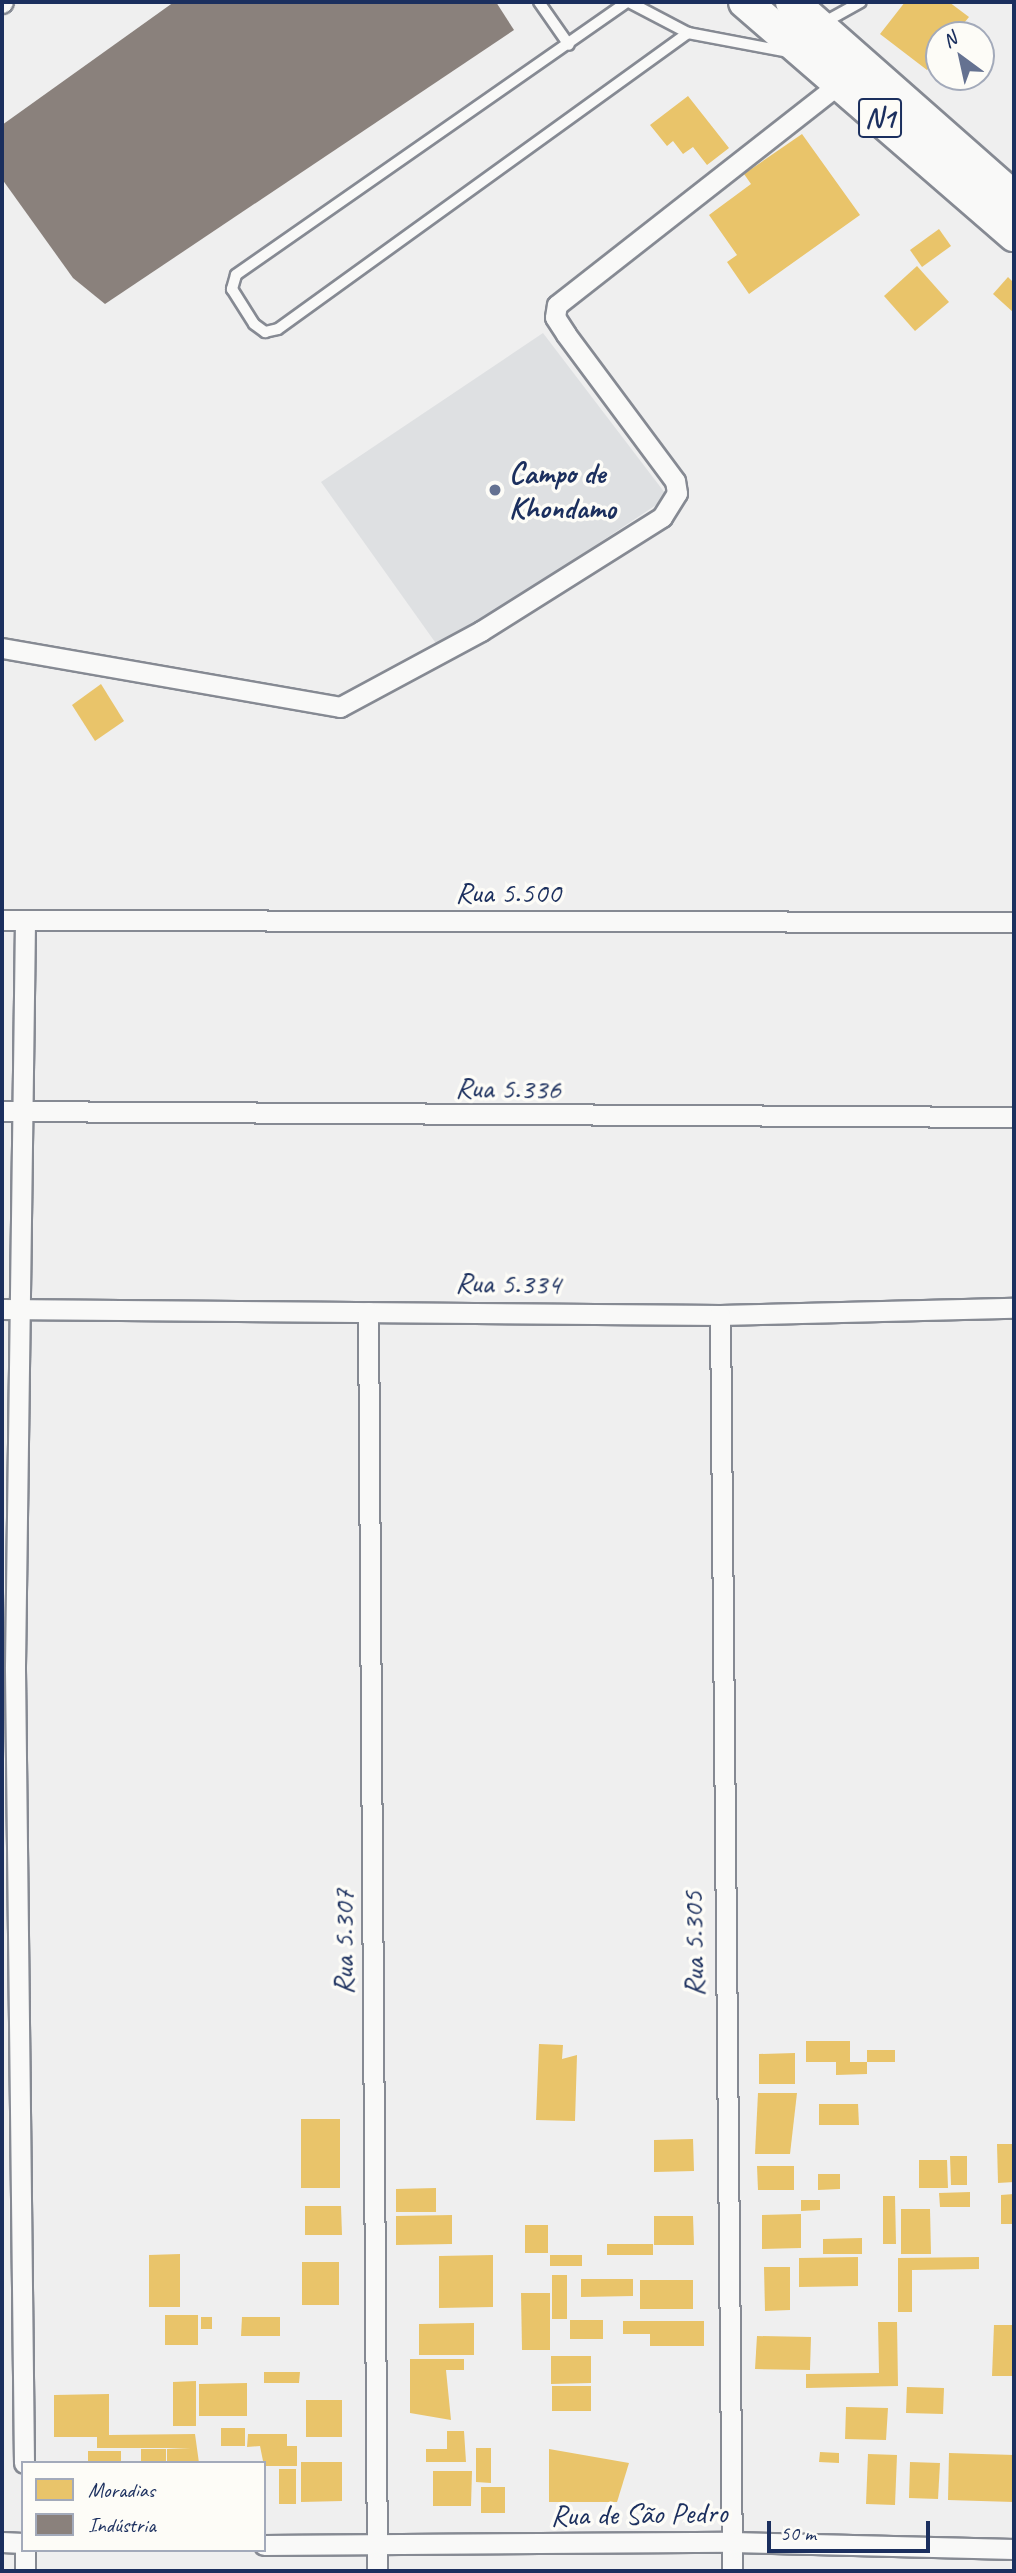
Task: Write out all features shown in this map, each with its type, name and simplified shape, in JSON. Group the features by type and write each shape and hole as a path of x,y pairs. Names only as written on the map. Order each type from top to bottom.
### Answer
{"highway":[{"name":"N1","path":"745,2 1014,235"},
{"name":"N1","path":"792,2 1012,194"}],"street":[{"path":"2,648 340,707 481,631 662,517 677,493 675,481 566,334 555,317 557,305 840,83"},
{"name":"Rua 5.500","path":"2,920 1014,922"},
{"path":"24,2461 10,1309 25,1111 25,920"},
{"name":"Rua 5.336","path":"2,1111 1014,1117"},
{"name":"Rua 5.334","path":"10,1309 720,1315 1014,1308"},
{"name":"Rua 5.307","path":"368,1312 377,2571"},
{"name":"Rua 5.305","path":"720,1315 732,2571"},
{"path":"2,2542 21,2543"},
{"name":"Rua de São Pedro","path":"266,2545 733,2542 1014,2549"},
{"path":"25,2552 25,2571"}],"lane":[{"path":"539,2 569,45"},
{"path":"688,33 278,329 265,332 254,324 232,289 236,275 628,2 688,33 807,56"},
{"path":"820,25 861,2"}],"shaded area":[{"name":"Campo de Khondamo","path":"543,333 668,497 440,649 321,482"}],"building: Moradias":[{"path":"905,2 949,2 969,17 966,21 925,21 925,68 880,34"},
{"path":"688,96 729,148 707,165 693,147 683,154 673,141 667,146 650,125"},
{"path":"802,134 860,215 749,294 727,262 737,255 709,215 751,184 744,174"},
{"path":"939,229 951,246 922,267 910,250"},
{"path":"917,266 949,302 915,331 884,296"},
{"path":"1008,277 1014,283 1014,313 993,294"},
{"path":"101,684 124,721 95,741 72,705"},
{"path":"806,2041 850,2041 850,2062 867,2062 867,2074 836,2075 836,2062 806,2062"},
{"path":"539,2044 563,2045 562,2059 577,2055 575,2121 536,2120"},
{"path":"867,2050 895,2050 895,2062 867,2062"},
{"path":"795,2053 795,2084 759,2084 759,2054"},
{"path":"758,2093 797,2093 790,2154 755,2154"},
{"path":"819,2104 858,2104 859,2125 819,2125"},
{"path":"301,2119 340,2119 340,2188 301,2188"},
{"path":"693,2139 694,2171 654,2172 654,2140"},
{"path":"997,2144 1014,2144 1014,2182 998,2183"},
{"path":"950,2156 967,2156 967,2185 951,2185"},
{"path":"919,2160 947,2160 948,2188 919,2188"},
{"path":"757,2166 794,2166 794,2190 758,2190"},
{"path":"818,2174 840,2174 840,2189 818,2190"},
{"path":"436,2188 436,2212 396,2212 396,2189"},
{"path":"970,2192 970,2207 940,2207 939,2193"},
{"path":"1014,2194 1014,2224 1001,2224 1001,2195"},
{"path":"883,2196 895,2196 896,2244 883,2244"},
{"path":"801,2200 820,2200 820,2210 801,2211"},
{"path":"305,2206 341,2206 342,2235 305,2235"},
{"path":"901,2209 930,2209 931,2254 901,2254"},
{"path":"801,2214 801,2248 762,2249 762,2215"},
{"path":"452,2215 452,2244 396,2245 396,2216"},
{"path":"654,2216 693,2216 694,2245 654,2245"},
{"path":"525,2225 548,2225 548,2253 525,2253"},
{"path":"862,2238 862,2254 823,2254 823,2239"},
{"path":"607,2244 653,2244 653,2255 607,2255"},
{"path":"180,2254 180,2307 149,2307 149,2255"},
{"path":"493,2255 493,2307 439,2308 439,2256"},
{"path":"550,2255 582,2255 582,2266 550,2266"},
{"path":"858,2257 858,2286 799,2287 799,2258"},
{"path":"979,2257 979,2269 912,2270 912,2312 898,2312 898,2258"},
{"path":"302,2262 339,2262 339,2305 302,2305"},
{"path":"764,2267 790,2267 790,2310 765,2311"},
{"path":"552,2275 567,2275 567,2319 552,2319"},
{"path":"581,2279 633,2279 633,2296 581,2297"},
{"path":"640,2280 693,2280 693,2309 640,2309"},
{"path":"521,2293 550,2293 550,2350 522,2350"},
{"path":"165,2315 198,2315 198,2345 165,2345"},
{"path":"201,2317 212,2317 212,2329 201,2329"},
{"path":"242,2317 280,2317 280,2336 241,2336"},
{"path":"570,2320 603,2320 603,2339 570,2339"},
{"path":"623,2321 704,2321 704,2346 650,2346 650,2334 623,2334"},
{"path":"878,2322 897,2322 898,2386 806,2388 806,2374 879,2373"},
{"path":"474,2323 474,2355 419,2355 419,2324"},
{"path":"994,2325 1014,2325 1014,2376 992,2376"},
{"path":"757,2336 811,2337 810,2370 755,2369"},
{"path":"551,2356 591,2356 591,2383 551,2384"},
{"path":"410,2359 464,2359 464,2370 446,2370 451,2420 410,2413"},
{"path":"264,2372 300,2372 299,2383 264,2383"},
{"path":"196,2381 196,2426 173,2426 173,2382"},
{"path":"247,2383 247,2416 199,2416 199,2384"},
{"path":"552,2386 591,2386 591,2411 552,2411"},
{"path":"907,2387 944,2388 943,2414 906,2413"},
{"path":"109,2394 109,2435 195,2434 199,2461 167,2461 167,2449 191,2448 97,2448 97,2437 54,2437 54,2395"},
{"path":"306,2400 342,2400 342,2437 306,2437"},
{"path":"846,2407 888,2408 886,2440 845,2439"},
{"path":"221,2428 245,2428 245,2446 221,2446"},
{"path":"447,2431 464,2431 466,2462 426,2462 426,2449 447,2449"},
{"path":"248,2434 287,2434 287,2446 297,2446 297,2466 266,2466 260,2446 247,2447"},
{"path":"476,2448 491,2448 491,2483 476,2482"},
{"path":"141,2449 166,2449 166,2461 141,2461"},
{"path":"549,2449 629,2463 617,2502 549,2502"},
{"path":"88,2451 121,2451 121,2461 88,2461"},
{"path":"820,2452 839,2453 839,2463 819,2462"},
{"path":"949,2453 1014,2455 1014,2502 948,2500"},
{"path":"868,2454 897,2455 895,2505 866,2504"},
{"path":"301,2462 342,2462 342,2501 301,2502"},
{"path":"910,2462 940,2463 938,2499 909,2498"},
{"path":"279,2469 296,2469 296,2504 279,2504"},
{"path":"433,2471 472,2471 471,2506 433,2506"},
{"path":"481,2487 505,2487 505,2513 481,2513"}],"building: Indústria":[{"path":"174,2 496,2 514,30 105,304 73,278 2,179 2,125"}],"place":[{"name":"Campo de Khondamo","path":"495,490"}]}
